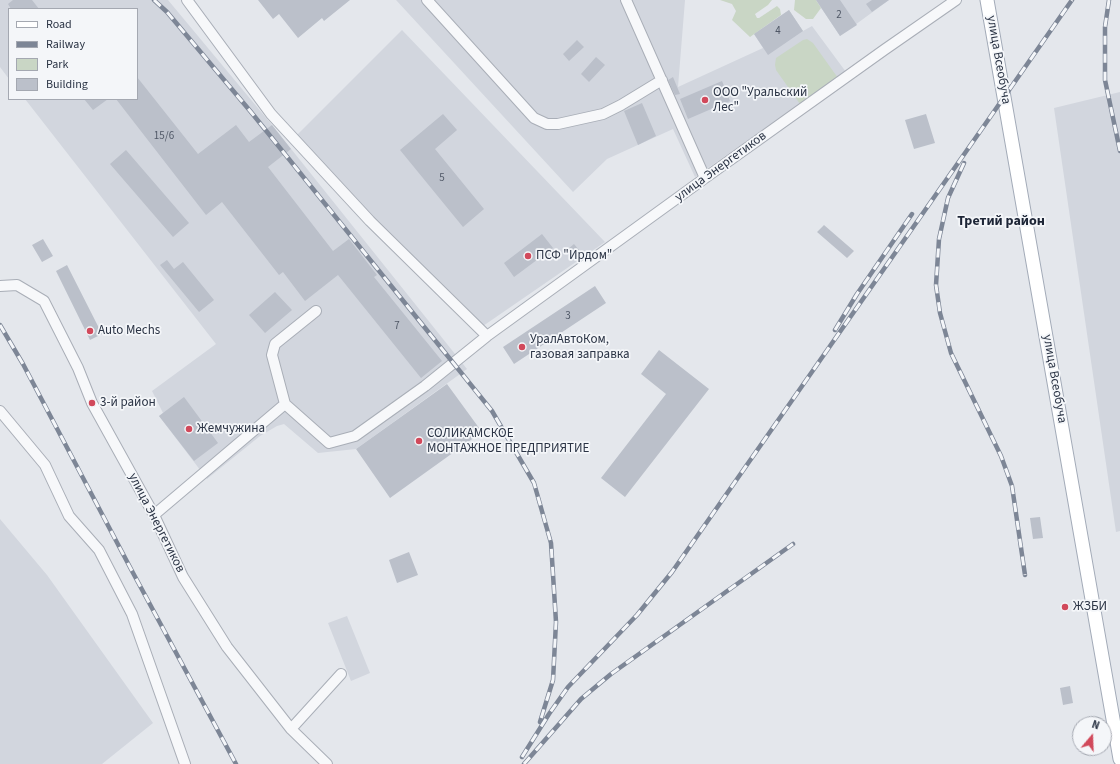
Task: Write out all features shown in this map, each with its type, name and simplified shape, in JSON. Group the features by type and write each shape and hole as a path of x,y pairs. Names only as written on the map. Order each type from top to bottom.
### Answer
{"main road":[{"name":"улица Всеобуча","path":"987,0 1120,759"}],"street":[{"path":"187,0 271,114 370,221 487,336"},
{"path":"427,0 534,118 547,124 558,124 603,114 622,105 662,80"},
{"path":"626,0 705,178"},
{"name":"улица Энергетиков","path":"285,404 329,442 355,436 425,386 487,336 705,178 956,0"},
{"name":"улица Энергетиков","path":"0,286 17,286 44,302 78,368 92,403 154,515 183,577 227,647 291,729 327,764"},
{"path":"154,515 285,404 272,355 274,344 316,311"},
{"path":"0,411 45,465 69,516 99,550 132,614 185,764"},
{"path":"291,729 341,674"}],"shaded area":[{"path":"0,0 168,0 272,125 467,369 356,449 318,453 284,424 277,426 260,436 207,479 159,416 163,413 152,391 216,344 26,100 138,100 138,8 8,8 8,78 0,67"},
{"name":"ООО \"Уральский Лес\"","path":"396,0 685,0 678,87 763,48 754,34 789,10 803,31 812,26 846,72 695,177 673,129 607,159 573,192"},
{"path":"816,0 889,0 840,36"},
{"path":"402,30 605,242 483,326 293,139"},
{"path":"1120,92 1120,531 1116,532 1054,108"},
{"path":"0,519 47,575 153,723 102,764 0,764"},
{"path":"347,616 370,673 351,681 328,623"}],"green space":[{"path":"720,0 772,0 768,5 755,14 757,18 777,6 780,9 781,15 750,37 732,20 736,11 732,4"},
{"path":"795,0 816,0 821,8 813,19 806,19 794,10"},
{"path":"807,39 813,43 838,78 800,104 776,70 775,65 776,58 803,40"}],"building":[{"path":"13,0 32,0 38,8 10,8 8,4"},
{"path":"258,0 350,0 324,21 322,18 298,38 279,14 273,19"},
{"path":"816,0 840,0 857,25 840,36"},
{"path":"872,0 889,0 872,12 866,4"},
{"path":"789,10 803,31 768,55 754,34"},
{"path":"577,40 584,47 569,61 563,54"},
{"path":"596,57 605,65 589,82 581,74"},
{"path":"673,77 680,94 675,95 668,80"},
{"path":"138,78 198,154 236,125 249,142 272,125 291,149 268,167 333,251 349,239 377,275 374,277 442,361 421,378 338,275 305,301 283,272 279,275 222,202 206,215 117,100 138,100"},
{"name":"ООО \"Уральский Лес\"","path":"722,81 730,101 688,119 680,99"},
{"path":"85,100 107,100 93,110"},
{"path":"642,103 656,136 638,145 624,111"},
{"path":"443,114 457,130 435,149 484,209 463,227 400,150"},
{"path":"926,114 935,143 914,149 905,120"},
{"path":"126,150 189,223 173,237 110,164"},
{"path":"824,225 854,251 847,258 817,232"},
{"name":"ПСФ \"Ирдом\"","path":"542,234 553,248 514,277 504,263"},
{"path":"43,239 53,256 42,262 32,245"},
{"path":"574,244 579,250 572,256 567,250"},
{"path":"167,260 174,269 183,262 214,300 199,312 160,265"},
{"path":"67,265 102,334 90,340 56,271"},
{"path":"595,286 606,303 514,364 503,347"},
{"path":"275,292 292,310 265,333 249,315"},
{"path":"659,350 709,389 625,497 601,478 666,394 641,374"},
{"name":"СОЛИКАМСКОЕ МОНТАЖНОЕ ПРЕДПРИЯТИЕ","path":"447,384 482,432 390,498 356,449"},
{"name":"Жемчужина","path":"184,397 218,443 194,461 159,416"},
{"path":"1040,517 1043,538 1033,539 1030,518"},
{"path":"409,552 418,575 397,583 389,560"},
{"path":"1070,686 1073,703 1063,705 1060,688"}],"railway":[{"path":"154,0 167,12 251,112 492,411 534,483 551,543 556,622 553,680 540,722"},
{"path":"522,757 568,687 637,615 672,572 1072,0"},
{"path":"1109,0 1105,27 1105,80 1120,151"},
{"path":"964,163 948,198 939,239 936,285 940,313 951,353 1001,456 1012,486 1025,575"},
{"path":"835,330 857,294 912,214"},
{"path":"0,325 23,364 236,764"},
{"path":"524,764 581,699 611,674 793,544"}],"place":[{"name":"ООО \"Уральский Лес\"","path":"705,100"},
{"name":"ПСФ \"Ирдом\"","path":"528,256"},
{"name":"Auto Mechs","path":"90,331"},
{"name":"УралАвтоКом, газовая заправка","path":"522,347"},
{"name":"3-й район","path":"92,403"},
{"name":"Жемчужина","path":"189,429"},
{"name":"СОЛИКАМСКОЕ МОНТАЖНОЕ ПРЕДПРИЯТИЕ","path":"419,441"},
{"name":"ЖЗБИ","path":"1065,607"}],"district":[{"name":"Третий район","path":"1001,222"}]}
